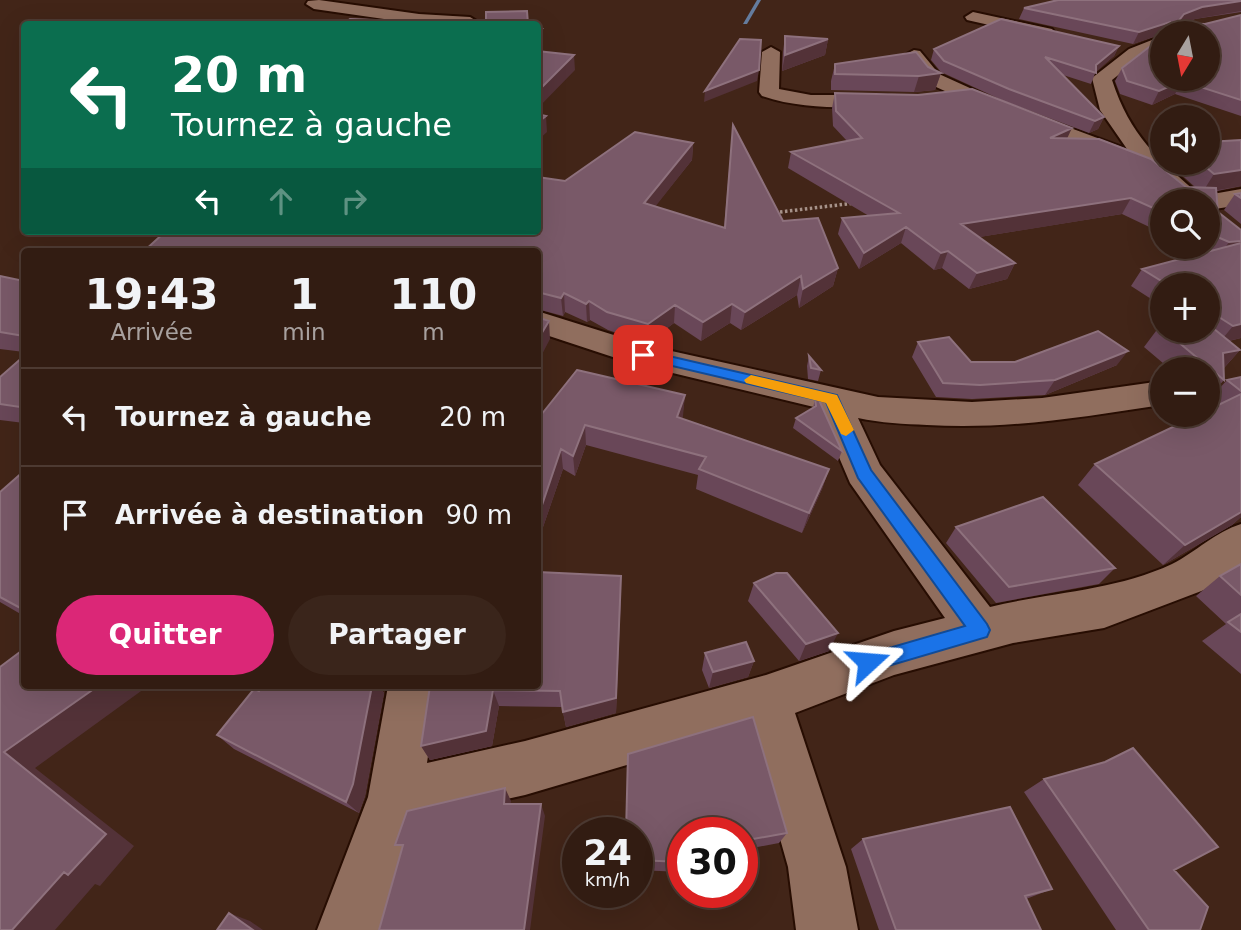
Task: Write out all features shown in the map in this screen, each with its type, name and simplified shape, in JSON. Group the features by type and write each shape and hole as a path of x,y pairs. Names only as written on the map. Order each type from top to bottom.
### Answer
{"street":[{"path":"314,4 444,21"},
{"path":"429,4 466,15 468,21"},
{"path":"476,21 489,17"},
{"path":"972,17 1067,38"},
{"path":"1150,46 1135,53 1102,78 1111,110 1150,166"},
{"path":"1108,47 1135,53"},
{"path":"771,52 769,92 777,95 802,99 904,101"},
{"path":"914,55 932,78 1150,167"},
{"path":"928,99 970,95"},
{"path":"1161,175 1178,189"},
{"path":"1220,208 1241,197"},
{"path":"541,322 643,355 878,410 972,415 1042,411 1150,395"},
{"path":"832,399 864,473 980,630"},
{"path":"395,797 525,768 766,700 894,653 980,630 1013,622 1104,608 1188,577 1241,541"},
{"path":"348,930 395,797 413,689"},
{"path":"766,700 817,867 827,930"}],"path":[{"path":"780,212 858,203"}],"building":[{"path":"1058,0 1241,0 1202,7 1184,14 1179,21 1150,21 1150,28 1139,32 1024,8"},
{"path":"527,11 528,21 486,21 486,12"},
{"path":"1241,15 1241,100 1213,91 1220,91 1220,21 1217,21"},
{"path":"350,19 401,21 347,21"},
{"path":"1001,19 1119,46 1096,65 1096,73 1045,57 1104,117 1095,121 1009,89 944,61 934,49"},
{"path":"785,36 828,39 785,55"},
{"path":"740,39 761,40 759,70 705,91"},
{"path":"1149,47 1150,88 1127,81 1122,68"},
{"path":"541,51 574,55 541,88"},
{"path":"916,52 928,67 941,73 919,76 835,74 835,64"},
{"path":"972,89 1072,128 1050,138 1099,139 1150,159 1150,175 1171,175 1186,187 1216,189 1150,189 1150,207 1131,198 961,224 1015,263 977,273 948,251 941,253 906,227 864,253 842,218 899,213 791,152 862,138 836,111 835,93 918,95"},
{"path":"733,125 783,221 818,218 838,268 803,289 801,276 745,312 732,304 703,322 675,305 648,324 607,312 589,301 586,304 564,293 561,298 541,293 541,248 147,248 162,235 541,235 541,178 565,181 635,132 693,143 644,203 725,228"},
{"path":"1241,140 1241,170 1220,173 1220,141"},
{"path":"1220,214 1241,230 1241,241 1229,242 1220,238"},
{"path":"1241,243 1241,324 1233,326 1220,318 1220,273 1150,274 1142,269 1180,259 1220,259 1220,249"},
{"path":"0,276 21,280 21,336 0,332"},
{"path":"541,318 549,321 541,334"},
{"path":"1098,331 1128,351 1055,380 980,385 943,383 918,342 949,337 971,362 1015,362"},
{"path":"1220,334 1240,350 1223,353 1224,380 1220,377 1220,357 1196,357 1179,343 1220,343"},
{"path":"809,356 821,370 811,368"},
{"path":"21,359 20,407 0,404 0,377"},
{"path":"577,370 685,395 677,417 829,469 809,513 699,469 706,457 585,425 573,456 561,449 541,508 541,415"},
{"path":"1241,377 1241,391 1227,380"},
{"path":"1241,394 1241,512 1185,545 1095,464 1173,427 1220,427 1220,404"},
{"path":"815,399 819,400 842,451 796,418 816,406"},
{"path":"21,474 21,608 0,597 0,492"},
{"path":"1043,497 1115,568 1009,587 956,527"},
{"path":"1241,564 1241,595 1220,576"},
{"path":"541,572 621,576 616,698 563,712 560,691 493,690 486,731 421,746 430,689 541,689"},
{"path":"776,573 787,573 838,633 806,644 754,583"},
{"path":"1241,614 1241,632 1228,622"},
{"path":"746,642 754,661 713,672 705,653"},
{"path":"21,651 21,689 94,689 4,752 106,834 68,875 64,872 12,930 0,930 0,667"},
{"path":"254,689 371,689 353,784 346,802 217,735"},
{"path":"753,717 787,833 758,838 758,817 667,817 667,861 653,861 653,817 626,817 628,754"},
{"path":"1133,748 1218,847 1174,870 1208,907 1200,930 1149,930 1044,779 1105,762"},
{"path":"505,788 504,804 541,804 524,930 379,930 403,845 395,845 407,811"},
{"path":"1010,807 1052,889 1025,896 1041,930 896,930 863,839"},
{"path":"229,913 253,930 217,930"}],"waterway":[{"path":"745,23 759,0"}],"slow traffic":[{"path":"751,380 832,399 846,430"}],"route":[{"path":"643,355 832,399 864,473 980,630 868,662"}]}
